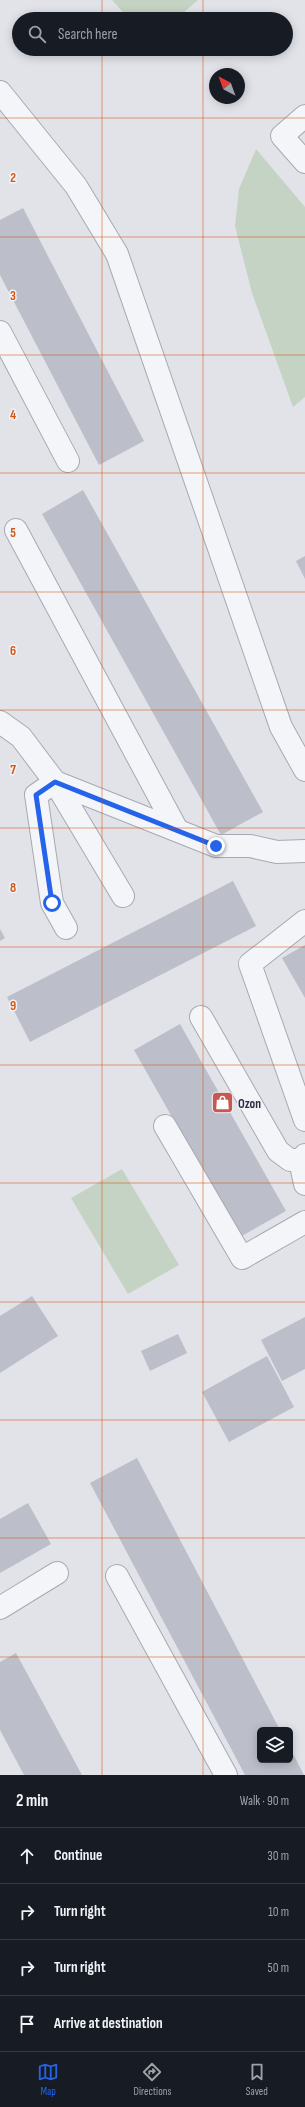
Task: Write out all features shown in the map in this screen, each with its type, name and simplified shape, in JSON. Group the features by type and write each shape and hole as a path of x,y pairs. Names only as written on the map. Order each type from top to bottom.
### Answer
{"street":[{"path":"0,92 37,135 76,186 117,254 281,727 305,770"},
{"path":"305,116 282,136 305,162"},
{"path":"0,332 68,461"},
{"path":"16,530 177,830"},
{"path":"0,722 22,737 55,782 123,896"},
{"path":"55,782 216,846 250,846 277,852 305,851"},
{"path":"55,782 36,795 52,903 66,928"},
{"path":"305,921 250,964 305,1120"},
{"path":"201,1017 278,1151 290,1160 302,1158 305,1184"},
{"path":"165,1126 242,1258 305,1222"},
{"path":"0,1608 57,1573"},
{"path":"117,1576 226,1775"}],"green space":[{"path":"112,0 198,0 184,12 123,12"},
{"path":"256,149 305,207 305,397 293,407 252,293 235,226 239,189"},
{"path":"122,1169 179,1265 128,1294 71,1198"}],"building":[{"path":"23,208 144,441 99,465 0,275 0,220"},
{"path":"83,490 263,812 221,835 42,514"},
{"path":"305,556 305,579 296,561"},
{"path":"233,881 256,926 30,1042 7,997"},
{"path":"0,929 5,938 0,941"},
{"path":"305,945 305,998 282,958"},
{"path":"180,1024 286,1211 240,1237 134,1050"},
{"path":"32,1296 58,1336 0,1373 0,1316"},
{"path":"305,1317 305,1369 282,1381 261,1340"},
{"path":"178,1334 187,1353 150,1371 141,1351"},
{"path":"267,1356 294,1407 229,1442 202,1392"},
{"path":"137,1458 278,1727 257,1727 257,1763 293,1763 293,1754 304,1775 245,1775 90,1483"},
{"path":"28,1503 51,1544 0,1573 0,1519"},
{"path":"16,1653 82,1775 24,1775 0,1730 0,1662"}],"place":[{"name":"Ozon","path":"223,1103"}],"route":[{"path":"52,903 36,795 55,782 216,846"}]}
